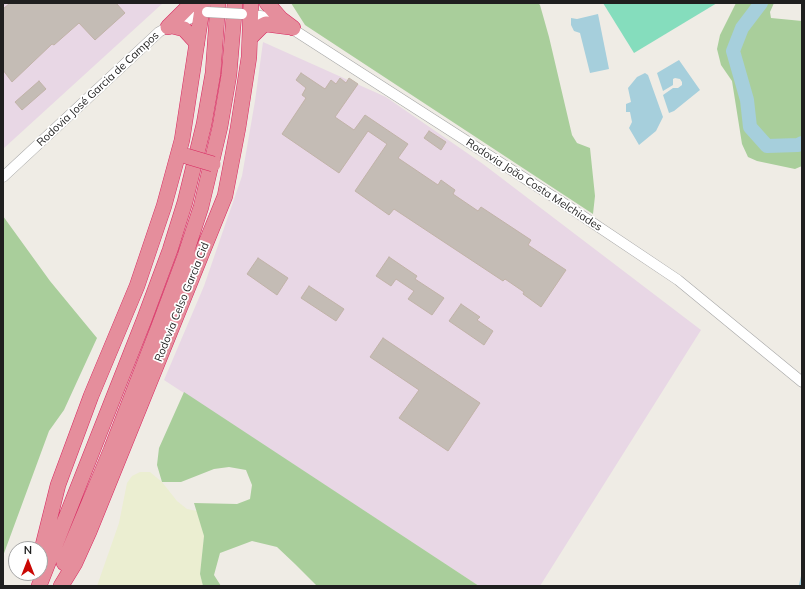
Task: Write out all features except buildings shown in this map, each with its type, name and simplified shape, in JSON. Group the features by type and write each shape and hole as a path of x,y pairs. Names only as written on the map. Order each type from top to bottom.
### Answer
{"highway":[{"path":"267,3 292,29"},
{"path":"170,26 204,7"},
{"path":"44,541 58,485 91,396 137,286 183,155 197,44 204,7"},
{"path":"39,586 144,320 170,250 185,202 204,124 213,73 204,7"},
{"name":"Rodovia Celso Garcia Cid","path":"61,586 75,563 89,532 225,196 238,128 249,57 250,38 245,9"},
{"name":"Rodovia Celso Garcia Cid","path":"54,586 110,450 185,256 201,207 220,127 229,75 245,9"},
{"path":"250,38 266,24 292,29"},
{"path":"170,26 184,29 197,44"},
{"path":"183,155 230,169"}],"street":[{"name":"Rodovia João Costa Melchiades","path":"204,7 245,9 276,18 563,203 678,280 802,382"},
{"name":"Rodovia José Garcia de Campos","path":"3,177 159,32 170,26"}],"shaded area":[{"path":"3,3 163,3 3,149"},
{"path":"263,42 386,97 483,164 701,330 540,586 479,586 164,380 204,286 242,176 255,101"}],"green space":[{"path":"291,3 538,3 540,5 549,37 572,135 577,143 590,148 595,196 593,214 305,25"},
{"path":"603,3 717,3 634,53"},
{"path":"736,3 774,3 770,12 771,18 802,21 802,166 795,169 757,161 748,157 742,144 732,81 721,65 717,49 720,35"},
{"path":"3,216 50,281 97,338 64,410 49,431 3,556"},
{"path":"184,392 479,586 317,586 277,547 252,541 220,553 214,575 221,586 203,586 200,574 204,536 194,503 237,504 250,499 252,485 246,470 229,467 214,469 181,482 162,482 157,465 159,448"},
{"path":"140,472 150,472 162,482 177,501 187,509 197,511 204,536 200,574 203,586 97,586 119,523 127,483 132,476"}],"water":[{"path":"598,14 609,69 590,73 580,33 574,31 571,25 571,18 577,19"},
{"path":"679,60 700,90 674,111 669,113 663,95 673,88 678,88 682,85 682,82 680,79 675,78 673,79 673,85 663,91 657,73"},
{"path":"645,73 648,75 663,117 656,131 639,145 629,128 632,122 630,112 626,112 626,104 631,102 628,88 637,77"}],"waterway":[{"path":"761,3 742,28 733,51 747,100 750,127 767,146 798,145 802,143"},
{"path":"800,586 802,577"}]}
